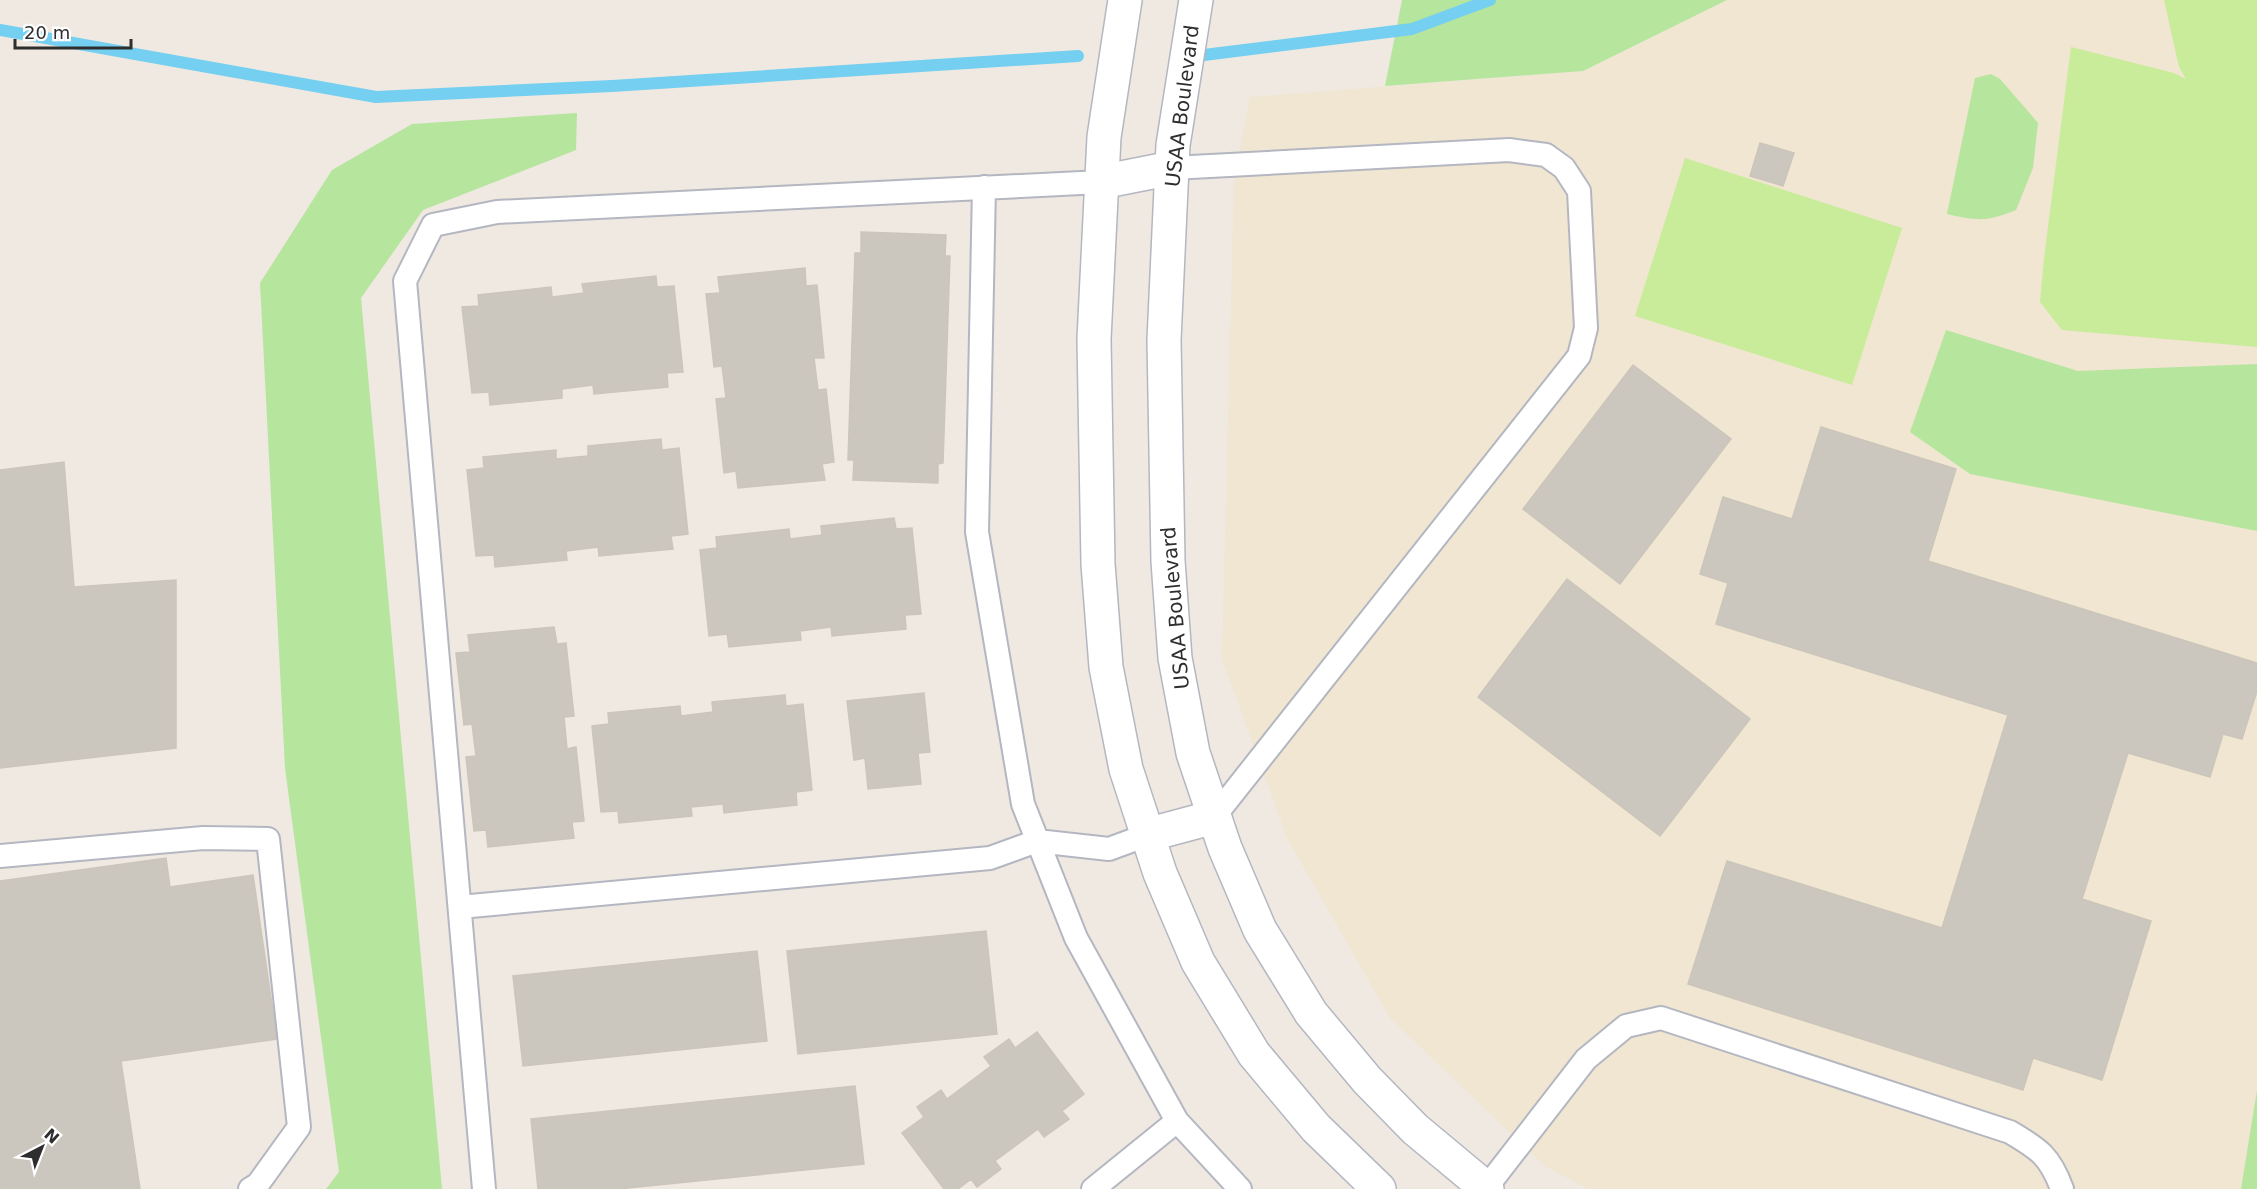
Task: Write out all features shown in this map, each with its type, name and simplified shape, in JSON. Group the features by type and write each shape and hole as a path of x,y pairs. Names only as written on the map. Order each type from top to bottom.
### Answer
{"street":[{"path":"1125,0 1104,137 1095,339 1098,564 1106,667 1126,770 1160,873 1198,962 1254,1054 1316,1128 1379,1189"},
{"name":"USAA Boulevard","path":"1196,0 1173,145 1164,340 1168,561 1175,658 1193,753 1225,849 1260,930 1311,1013 1367,1080 1415,1129 1486,1189"},
{"path":"1101,182 1172,168"},
{"path":"1147,835 1214,817"}],"lane":[{"path":"1172,168 1509,150 1546,155 1564,168 1579,191 1586,328 1579,356 1214,817"},
{"path":"484,1189 405,280 433,225 497,212 1101,182"},
{"path":"984,187 977,532 1023,804 1076,938 1177,1121 1240,1189"},
{"path":"460,907 990,858 1037,841 1109,849 1147,835"},
{"path":"0,856 203,838 267,839 299,1127 258,1184 250,1189"},
{"path":"1486,1189 1586,1059 1626,1026 1661,1018 2010,1132 2036,1148 2054,1167 2062,1189"},
{"path":"1093,1189 1177,1121"}],"shaded area":[{"path":"1727,0 2257,0 2257,1090 2241,1189 1589,1189 1546,1167 1390,1018 1287,838 1222,659 1234,181 1250,97 1583,71"}],"green space":[{"path":"1402,0 1727,0 1583,71 1385,86"},
{"path":"2164,0 2257,0 2257,347 2062,330 2040,302 2071,47 2174,73 2186,79 2179,67"},
{"path":"1991,74 2000,79 2038,123 2033,168 2016,210 1997,217 1982,219 1947,214 1975,78"},
{"path":"577,113 576,150 423,210 361,298 442,1189 326,1189 339,1172 285,768 260,283 332,170 412,124"},
{"path":"1685,158 1902,228 1852,385 1635,316"},
{"path":"1946,330 2078,371 2257,364 2257,531 1970,474 1910,432"},
{"path":"2257,1090 2257,1189 2241,1189"}],"building":[{"path":"1760,143 1794,153 1783,186 1750,176"},
{"path":"861,232 946,235 945,256 950,256 943,463 938,464 938,483 853,480 854,460 848,460 855,253 861,253"},
{"path":"805,268 806,286 817,285 824,358 814,358 818,390 826,389 834,462 822,464 825,480 738,488 736,471 724,473 716,399 726,398 722,366 714,367 706,294 720,293 718,277"},
{"path":"656,276 657,287 674,286 683,372 667,373 668,387 594,394 593,385 562,389 562,398 490,405 489,392 472,393 462,307 479,306 478,295 551,287 552,297 584,293 582,284"},
{"path":"1633,365 1731,439 1620,584 1523,509"},
{"path":"1821,427 1956,469 1928,561 2257,663 2257,691 2242,739 2223,734 2210,777 2128,753 2082,899 2151,921 2102,1080 2033,1058 2023,1090 1688,984 1727,861 1942,928 2008,715 1716,624 1728,583 1700,574 1723,497 1792,519"},
{"path":"661,439 662,450 679,448 688,534 671,536 673,549 599,556 598,547 566,551 567,560 495,567 494,555 476,556 467,470 484,468 483,457 556,450 556,459 588,456 588,446"},
{"path":"64,462 74,587 176,580 176,748 0,768 0,470"},
{"path":"894,518 896,529 912,528 921,614 905,615 906,629 832,636 831,627 800,631 801,640 729,647 727,634 709,636 700,550 717,548 716,537 789,529 790,539 822,535 821,526"},
{"path":"1567,579 1750,719 1660,836 1478,697"},
{"path":"554,627 557,644 566,643 574,716 564,717 567,749 576,747 584,821 572,822 574,838 488,847 486,830 474,831 466,757 476,756 472,724 464,725 456,653 470,652 468,635"},
{"path":"924,693 930,752 918,753 921,784 868,789 865,758 854,760 847,701"},
{"path":"785,695 786,706 803,704 812,790 796,792 797,805 724,813 723,804 691,807 692,816 619,823 618,811 601,812 592,726 609,724 608,713 680,706 681,716 713,712 712,702"},
{"path":"166,858 170,887 253,875 277,1039 121,1061 140,1189 0,1189 0,881"},
{"path":"986,931 997,1034 798,1054 787,951"},
{"path":"757,951 767,1041 523,1066 513,976"},
{"path":"1037,1032 1084,1094 1062,1111 1069,1119 1044,1137 1038,1129 995,1161 1001,1169 977,1187 971,1179 958,1189 944,1189 902,1133 924,1117 917,1107 941,1090 947,1099 991,1066 984,1057 1009,1039 1015,1048"},
{"path":"855,1086 864,1164 618,1189 538,1189 531,1119"}],"waterway":[{"path":"1204,55 1412,29 1490,0"},
{"path":"0,30 376,97 612,86 1078,56"}]}
